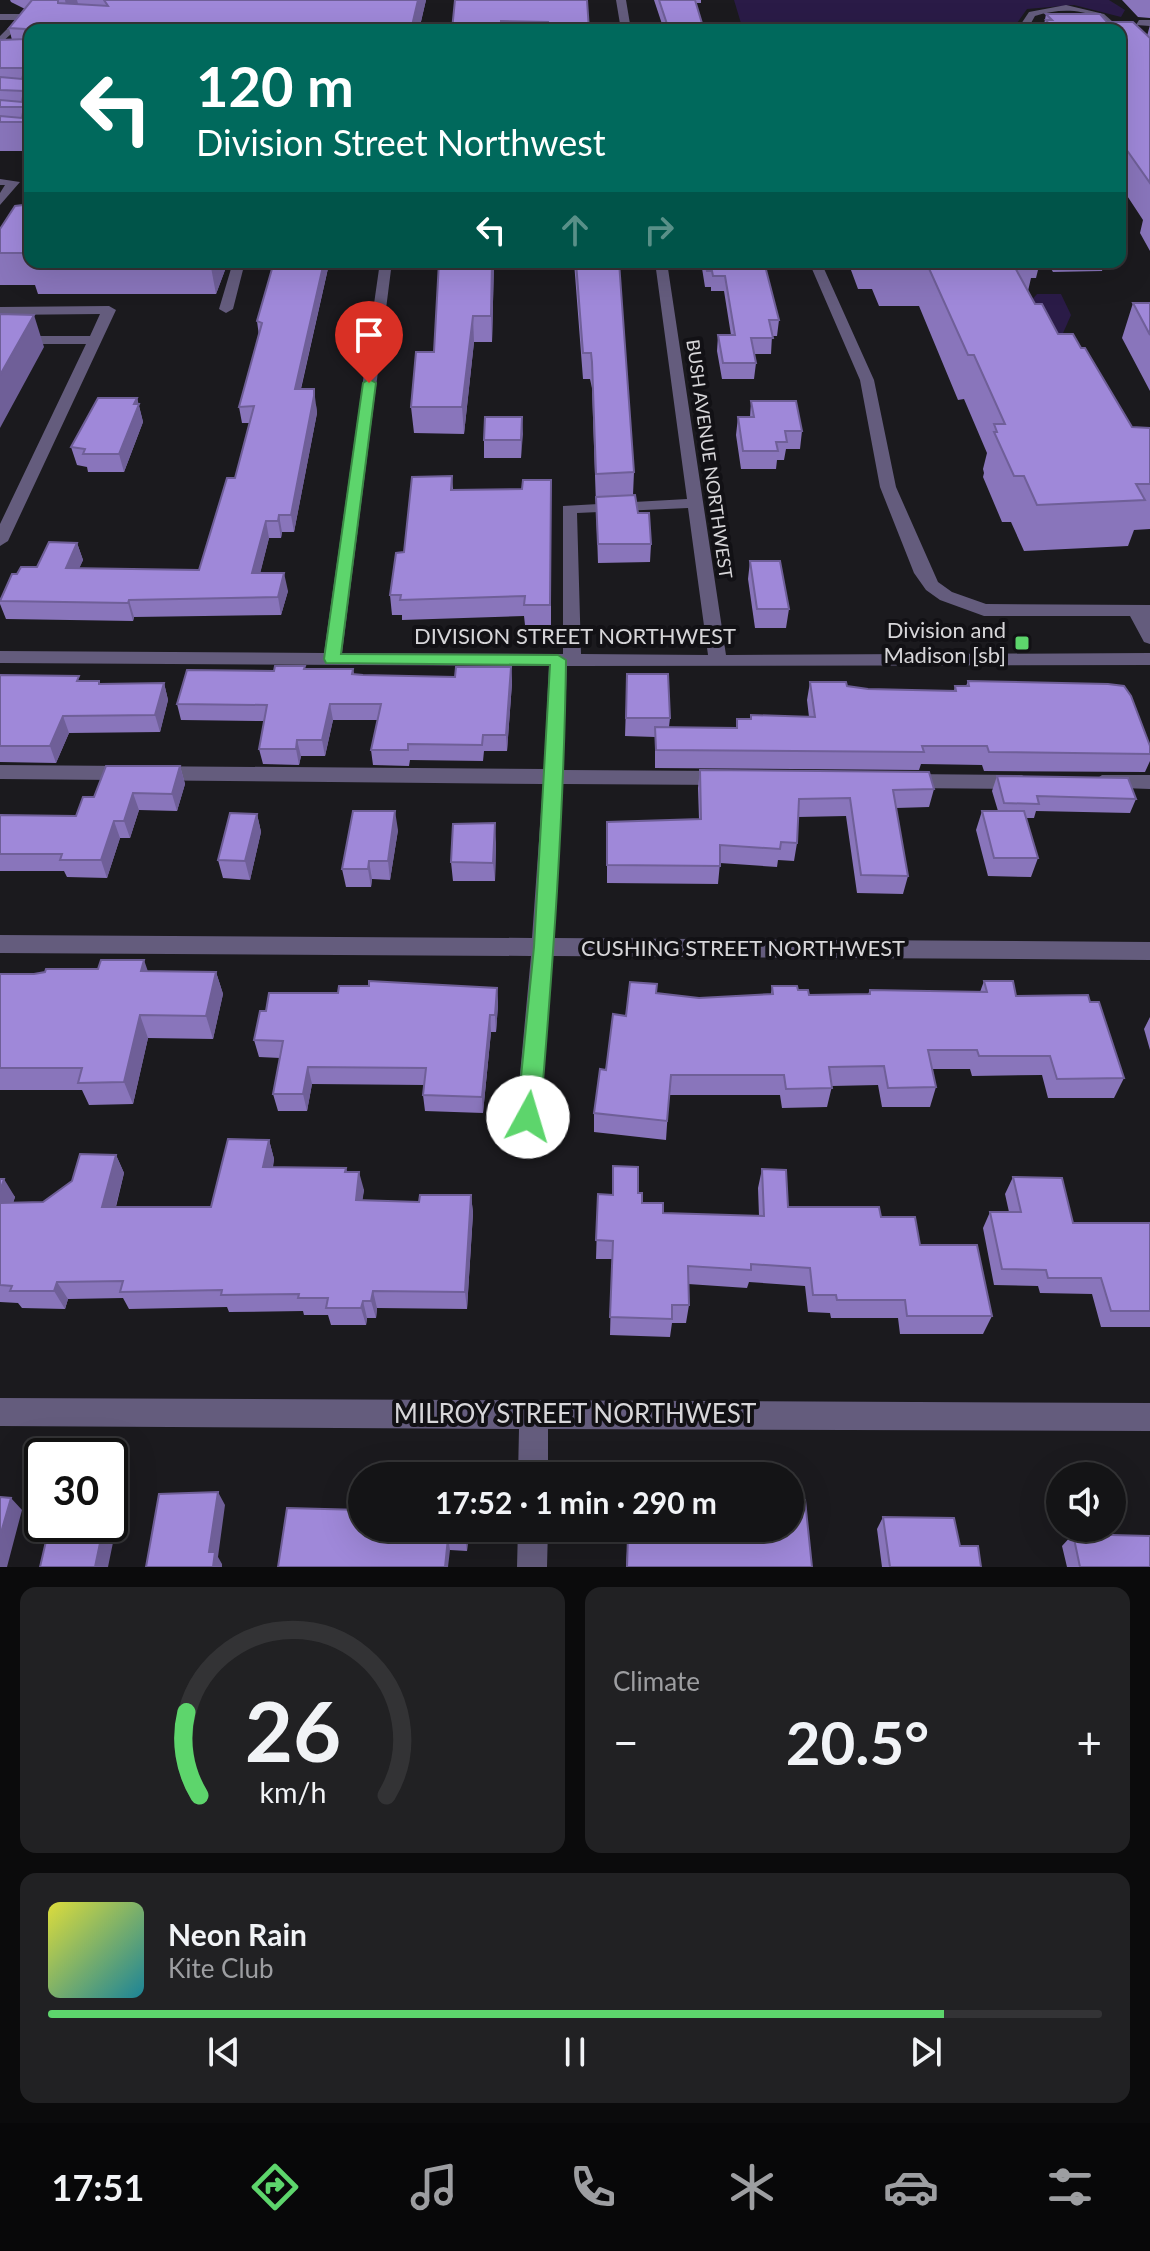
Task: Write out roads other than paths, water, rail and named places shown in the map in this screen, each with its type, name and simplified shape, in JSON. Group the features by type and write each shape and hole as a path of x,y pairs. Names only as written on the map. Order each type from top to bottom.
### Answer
{"street":[{"path":"621,0 625,24"},
{"path":"1026,24 1032,14 1061,9 1099,15 1114,24"},
{"path":"0,17 56,21 26,24"},
{"path":"0,25 24,24"},
{"path":"0,41 16,25"},
{"path":"0,182 14,182 0,201"},
{"path":"226,309 237,268"},
{"path":"332,659 385,268"},
{"name":"BUSH AVENUE NORTHWEST","path":"662,268 718,661"},
{"path":"818,268 867,380 888,487 932,586 963,604 984,610 1143,611 1150,638"},
{"path":"0,311 109,310 0,541"},
{"path":"0,340 95,340"},
{"path":"528,1117 545,947 565,660 569,509 696,503"},
{"name":"DIVISION STREET NORTHWEST","path":"0,657 718,661 1150,659"},
{"path":"0,772 743,778"},
{"path":"884,780 1038,782"},
{"path":"1083,782 1150,782"},
{"name":"CUSHING STREET NORTHWEST","path":"0,944 1150,951"},
{"name":"MILROY STREET NORTHWEST","path":"0,1412 1150,1417"},
{"path":"533,1462 534,1413"},
{"path":"532,1567 533,1542"}],"place":[{"name":"Division and Madison [sb]","path":"1022,643"}]}
